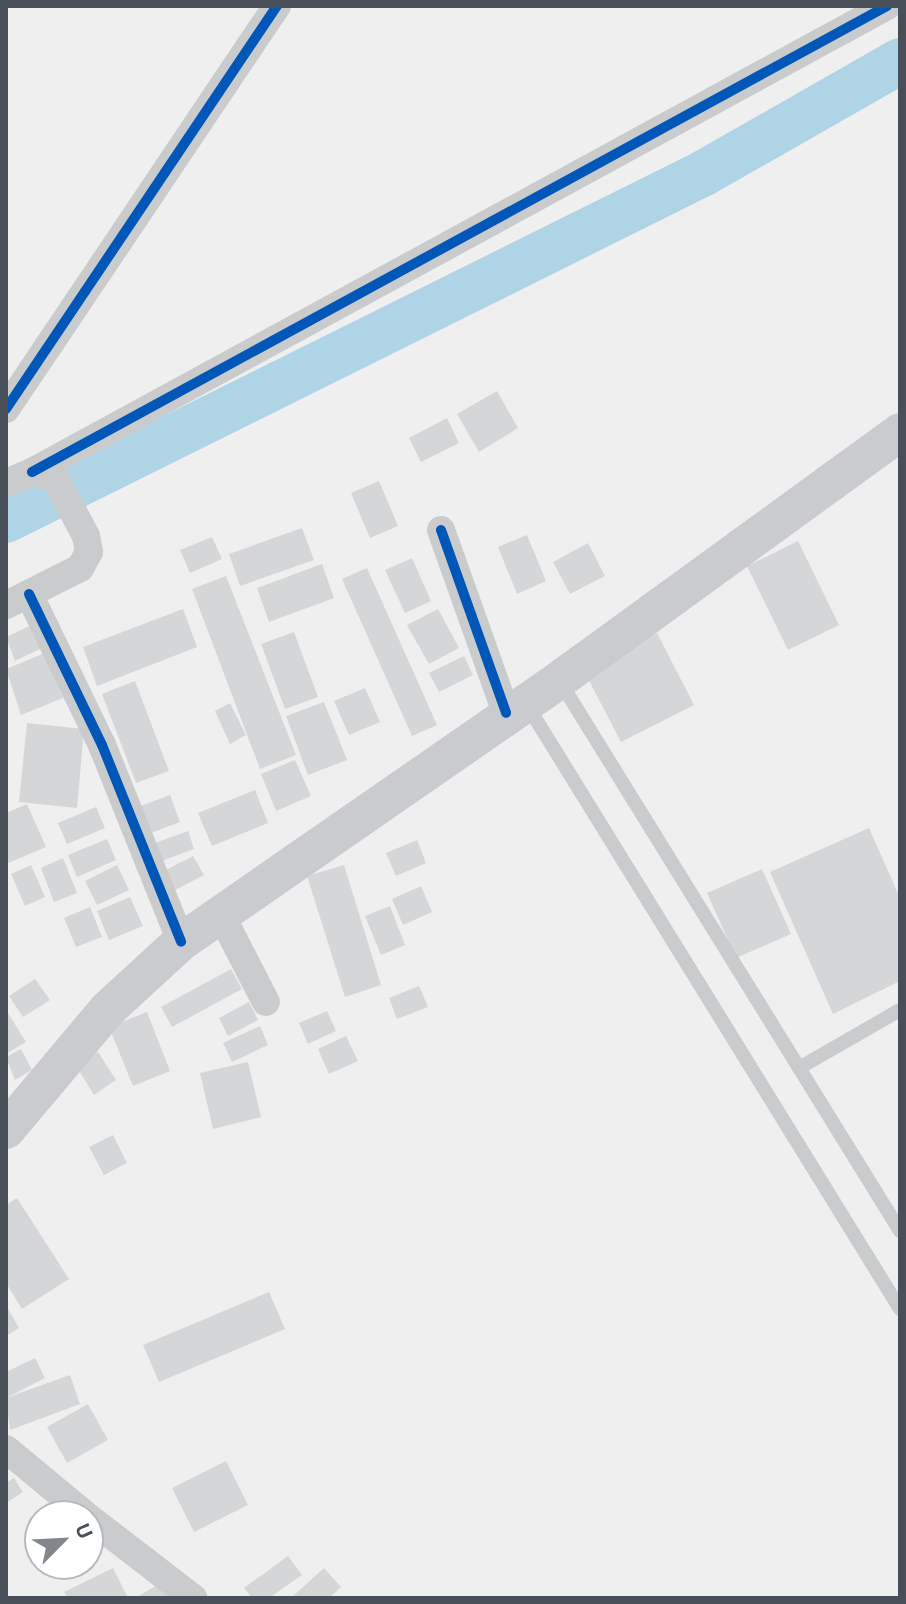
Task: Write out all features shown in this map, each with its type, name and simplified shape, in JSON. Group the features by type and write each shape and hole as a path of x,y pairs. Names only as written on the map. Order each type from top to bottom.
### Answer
{"main road":[{"path":"6,1130 108,1009 181,942 559,680 900,432"}],"street":[{"path":"6,409 277,6"},
{"path":"6,483 32,472 887,6"},
{"path":"32,472 48,474 61,485 86,536 89,552 80,568 17,600 102,745 181,942"},
{"path":"441,530 516,707"},
{"path":"220,913 266,1002"},
{"path":"6,1449 68,1500"},
{"path":"104,1528 193,1598"}],"lane":[{"path":"559,680 900,1231"},
{"path":"516,707 900,1309"},
{"path":"799,1068 900,1010"}],"building":[{"path":"497,391 518,428 479,452 457,414"},
{"path":"447,418 459,443 421,462 409,438"},
{"path":"379,481 398,526 370,538 351,493"},
{"path":"302,528 314,560 240,586 229,554"},
{"path":"527,535 546,581 517,594 498,547"},
{"path":"212,537 222,559 190,573 180,550"},
{"path":"798,541 839,625 788,650 747,566"},
{"path":"588,543 605,576 570,594 553,562"},
{"path":"412,558 431,601 405,613 385,570"},
{"path":"322,564 334,598 269,622 257,588"},
{"path":"367,568 437,725 412,736 342,579"},
{"path":"226,576 296,755 260,769 192,589"},
{"path":"183,609 197,647 97,686 83,647"},
{"path":"438,609 459,648 429,664 407,625"},
{"path":"34,624 44,647 15,661 6,637"},
{"path":"294,632 318,697 285,709 261,644"},
{"path":"657,633 694,705 621,742 584,671"},
{"path":"45,653 63,698 21,715 6,669"},
{"path":"464,656 473,675 439,692 429,673"},
{"path":"135,681 169,771 136,783 102,694"},
{"path":"365,688 380,722 349,735 334,701"},
{"path":"324,702 347,760 308,775 286,716"},
{"path":"230,703 246,735 230,744 215,711"},
{"path":"27,723 84,729 77,808 19,802"},
{"path":"295,760 311,796 276,811 261,774"},
{"path":"255,790 268,823 212,846 198,813"},
{"path":"170,795 180,822 148,834 138,807"},
{"path":"27,804 46,847 6,864 6,813"},
{"path":"96,807 105,828 67,844 58,823"},
{"path":"869,828 900,898 900,981 833,1014 770,872"},
{"path":"188,831 194,849 159,862 152,844"},
{"path":"107,839 116,860 77,877 68,855"},
{"path":"417,840 426,863 396,876 386,853"},
{"path":"193,856 204,875 171,892 162,872"},
{"path":"63,858 77,893 54,902 41,868"},
{"path":"31,865 45,897 25,906 11,874"},
{"path":"117,865 129,890 97,905 85,881"},
{"path":"344,865 381,985 345,997 307,876"},
{"path":"762,869 791,934 736,958 707,893"},
{"path":"421,886 432,912 403,925 392,899"},
{"path":"130,897 143,926 109,940 97,911"},
{"path":"390,906 405,945 381,955 365,916"},
{"path":"90,907 102,937 76,947 64,918"},
{"path":"231,969 242,989 172,1027 161,1007"},
{"path":"35,979 50,1000 23,1017 9,996"},
{"path":"419,986 428,1007 397,1019 389,998"},
{"path":"249,1002 258,1020 228,1036 219,1018"},
{"path":"327,1011 336,1031 308,1044 299,1023"},
{"path":"147,1012 170,1071 133,1086 109,1027"},
{"path":"6,1014 26,1042 6,1054"},
{"path":"260,1026 268,1045 232,1062 223,1043"},
{"path":"346,1036 358,1061 329,1074 318,1049"},
{"path":"21,1049 32,1070 15,1080 6,1057"},
{"path":"98,1052 116,1080 94,1095 76,1066"},
{"path":"248,1062 261,1117 213,1129 200,1073"},
{"path":"113,1135 127,1163 104,1175 89,1147"},
{"path":"17,1198 69,1279 22,1309 6,1283 6,1205"},
{"path":"269,1292 285,1329 159,1382 143,1345"},
{"path":"6,1305 19,1328 6,1336"},
{"path":"35,1358 45,1378 6,1398 6,1372"},
{"path":"70,1375 80,1404 10,1430 6,1398"},
{"path":"88,1404 108,1440 67,1463 47,1427"},
{"path":"226,1461 248,1505 194,1532 172,1488"},
{"path":"14,1478 23,1492 6,1503 6,1483"},
{"path":"288,1556 302,1575 269,1598 252,1598 244,1588"},
{"path":"113,1568 128,1598 68,1598 64,1592 88,1580 104,1580 104,1572"},
{"path":"324,1568 341,1587 329,1598 291,1598"},
{"path":"166,1580 177,1598 135,1598"}],"waterway":[{"path":"6,520 704,173 900,61"}],"cycle path":[{"path":"6,409 277,6"},
{"path":"32,472 887,6"},
{"path":"441,530 506,713"},
{"path":"29,594 102,745 181,942"}]}
